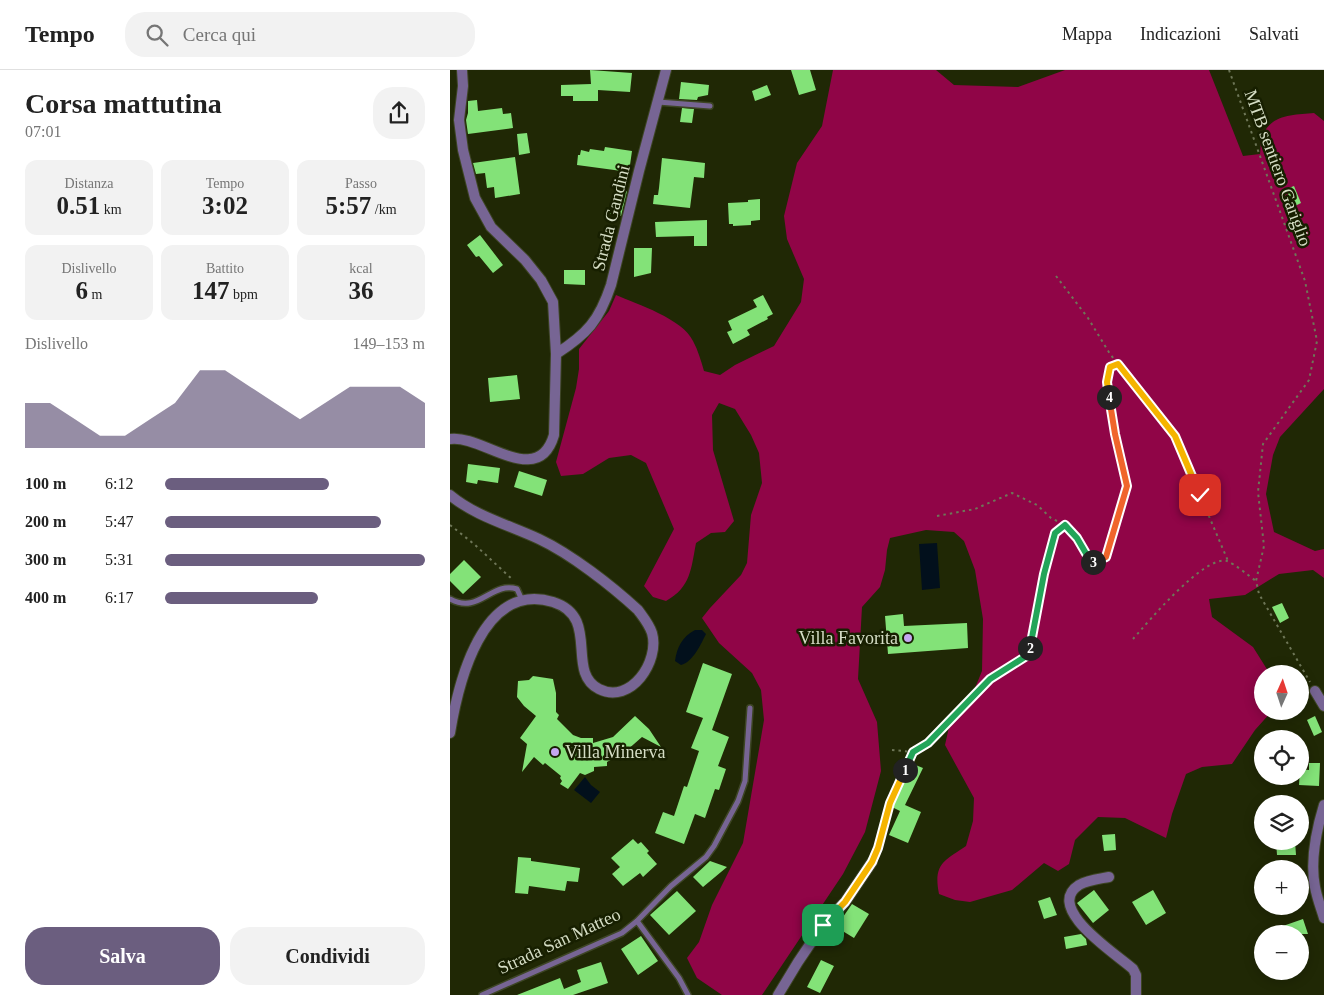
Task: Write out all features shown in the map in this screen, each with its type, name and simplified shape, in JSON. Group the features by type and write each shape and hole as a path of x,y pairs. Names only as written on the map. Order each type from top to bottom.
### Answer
{"street":[{"path":"450,439 461,438 520,459 529,459 538,457 545,452 551,444 554,435 556,354 554,302 550,293 524,260 491,227 475,198 463,150 459,120 463,86 462,70"},
{"name":"Strada Gandini","path":"556,354 585,333 598,317 605,303 638,171 666,70"},
{"path":"450,495 471,510 540,540 570,557 638,610 647,622 652,633 653,643 652,654 643,675 623,691 608,692 598,689 589,681 585,673 580,629 575,618 568,611 554,602 538,599 522,600 510,604 499,613 483,633 471,654 452,710 450,733"},
{"path":"1315,691 1324,706"},
{"path":"1324,806 1317,829 1314,871 1315,887 1324,918"},
{"path":"778,995 823,925 845,902 872,862"},
{"path":"1108,877 1090,880 1074,889 1069,903 1070,911 1092,935 1133,969 1136,975 1136,995"}],"lane":[{"path":"658,102 710,106"},
{"path":"450,599 458,603 467,604 479,601 502,588 510,587 517,589 522,600"},
{"name":"Strada San Matteo","path":"482,995 622,933 637,921 670,886 706,857 738,801 745,781 750,708"},
{"path":"637,921 679,978 688,995"}],"path":[{"name":"MTB sentiero Gariglio","path":"1230,70 1306,281 1317,341 1309,380 1263,444 1258,492 1264,546 1256,581"},
{"path":"1056,276 1088,318 1110,354 1175,436 1228,562"},
{"path":"937,516 975,509 1012,493 1037,505 1051,518 1065,525 1077,538 1091,562 1106,557 1127,486 1115,434 1107,382 1110,367 1118,364"},
{"path":"450,525 506,573 512,579 517,589"},
{"path":"872,862 878,848 890,803 913,752 928,743 990,679 1028,655 1044,574 1055,533 1065,525"},
{"path":"1133,639 1155,613 1196,574 1218,561 1228,562 1256,581 1259,594 1315,691"},
{"path":"892,750 913,752"}],"shaded area":[{"path":"833,70 936,70 954,85 1018,87 1065,70 1209,70 1243,156 1260,154 1261,141 1266,129 1277,120 1291,115 1314,113 1324,121 1324,389 1280,437 1273,455 1266,494 1274,532 1315,551 1324,549 1324,578 1313,570 1279,574 1245,595 1209,599 1212,617 1253,647 1264,665 1254,665 1254,720 1264,720 1254,730 1232,764 1202,767 1186,774 1166,838 1125,818 1098,817 1075,840 1069,864 1058,871 1044,863 1012,890 970,902 955,900 939,894 938,876 942,864 966,846 973,821 974,798 945,745 949,727 973,693 982,671 983,619 975,570 964,541 954,532 926,530 890,538 880,587 862,607 858,679 877,722 881,771 865,832 843,874 762,995 722,995 697,978 687,958 699,942 712,905 743,843 764,720 761,690 752,673 719,643 702,618 741,575 747,563 751,515 762,483 759,453 751,435 735,409 719,403 712,415 713,450 734,521 725,532 711,533 696,543 691,569 685,583 681,590 666,601 653,597 644,586 674,529 646,463 631,455 609,458 583,474 561,476 556,462 576,388 579,369 579,349 609,311 616,295 659,313 680,326 693,341 704,371 720,375 735,365 774,346 801,302 804,279 787,239 784,216 797,163 822,126"}],"water":[{"path":"937,543 940,588 922,590 919,544"},
{"path":"695,630 702,630 706,634 693,657 681,665 675,661 677,651 683,639"},
{"path":"585,777 600,792 591,803 574,790"}],"building":[{"path":"590,70 632,73 630,92 598,90 598,101 573,101 573,96 561,96 561,85 591,84"},
{"path":"791,70 810,70 816,90 799,95"},
{"path":"681,82 709,85 708,95 698,97 697,100 679,99"},
{"path":"767,85 771,95 755,101 752,91"},
{"path":"477,100 478,111 502,108 503,114 511,113 513,128 468,134 466,120 468,101"},
{"path":"682,108 694,109 692,123 680,122"},
{"path":"527,133 530,153 519,155 517,134"},
{"path":"605,147 632,151 629,172 577,165 578,155 580,155 581,150 589,152 590,149 604,151"},
{"path":"515,157 520,194 495,198 494,187 487,188 485,173 476,174 473,163"},
{"path":"662,158 705,163 704,178 694,177 690,208 653,204 654,195 658,195"},
{"path":"1294,186 1301,203 1293,207 1286,189"},
{"path":"616,188 627,191 621,216 610,214"},
{"path":"760,199 760,220 751,221 751,225 733,226 733,224 729,224 728,203"},
{"path":"707,220 707,246 694,246 694,236 656,237 655,222"},
{"path":"480,235 503,265 493,273 479,256 476,257 467,245"},
{"path":"634,248 652,248 651,273 634,277"},
{"path":"564,270 585,270 585,285 564,284"},
{"path":"763,295 773,314 767,317 768,319 747,330 750,335 733,344 727,332 732,330 728,321 757,307 753,300"},
{"path":"517,375 520,399 490,402 488,378"},
{"path":"468,464 500,468 498,483 478,480 477,484 466,482"},
{"path":"519,471 547,480 542,496 514,487"},
{"path":"464,560 481,577 463,594 450,581 450,574"},
{"path":"1282,603 1289,618 1280,623 1272,607"},
{"path":"903,614 904,626 967,623 968,648 888,654 885,616"},
{"path":"703,663 732,674 712,730 729,737 718,766 726,769 719,790 715,789 705,818 695,814 684,844 655,833 663,812 674,816 684,786 687,787 699,751 691,748 703,718 686,712"},
{"path":"533,676 553,679 556,693 556,712 559,715 557,719 573,735 581,738 593,738 593,743 613,737 635,716 649,729 661,747 642,737 626,751 607,762 607,766 594,767 594,771 585,775 580,773 568,789 560,784 562,781 561,776 534,757 522,772 527,744 520,738 536,716 517,697 518,681 529,680"},
{"path":"1315,716 1322,732 1314,736 1307,720"},
{"path":"1309,763 1320,763 1319,786 1299,785 1309,785"},
{"path":"913,764 923,768 905,805 921,812 908,843 889,835 900,811 892,807"},
{"path":"1115,834 1116,850 1104,851 1102,835"},
{"path":"633,839 638,844 641,842 649,851 647,853 657,864 643,877 640,873 623,886 612,874 620,867 611,858"},
{"path":"1277,850 1296,850 1296,855 1277,855"},
{"path":"518,857 531,858 531,861 580,868 578,882 567,881 565,891 529,886 528,894 515,893"},
{"path":"710,861 727,867 703,887 693,877"},
{"path":"1094,890 1109,910 1093,923 1077,903"},
{"path":"1153,890 1166,913 1146,925 1132,902"},
{"path":"677,891 696,911 669,935 650,915"},
{"path":"1050,897 1057,915 1044,919 1038,901"},
{"path":"852,904 869,914 854,938 836,927"},
{"path":"1303,919 1305,925 1286,925"},
{"path":"1081,934 1086,939 1087,945 1066,949 1064,937"},
{"path":"641,936 658,961 638,975 621,949"},
{"path":"821,960 834,966 820,993 807,987"},
{"path":"601,962 608,983 573,995 517,995 560,978 564,989 581,982 577,970"}],"place":[{"name":"Villa Favorita","path":"908,638"},
{"name":"Villa Minerva","path":"555,752"}],"route":[{"path":"823,925 845,902 872,862 878,848 890,803 913,752 928,743 990,679 1028,655 1044,574 1055,533 1065,525 1077,538 1091,562 1106,557 1127,486 1115,434 1107,382 1110,367 1118,364 1175,436 1200,495"}]}
